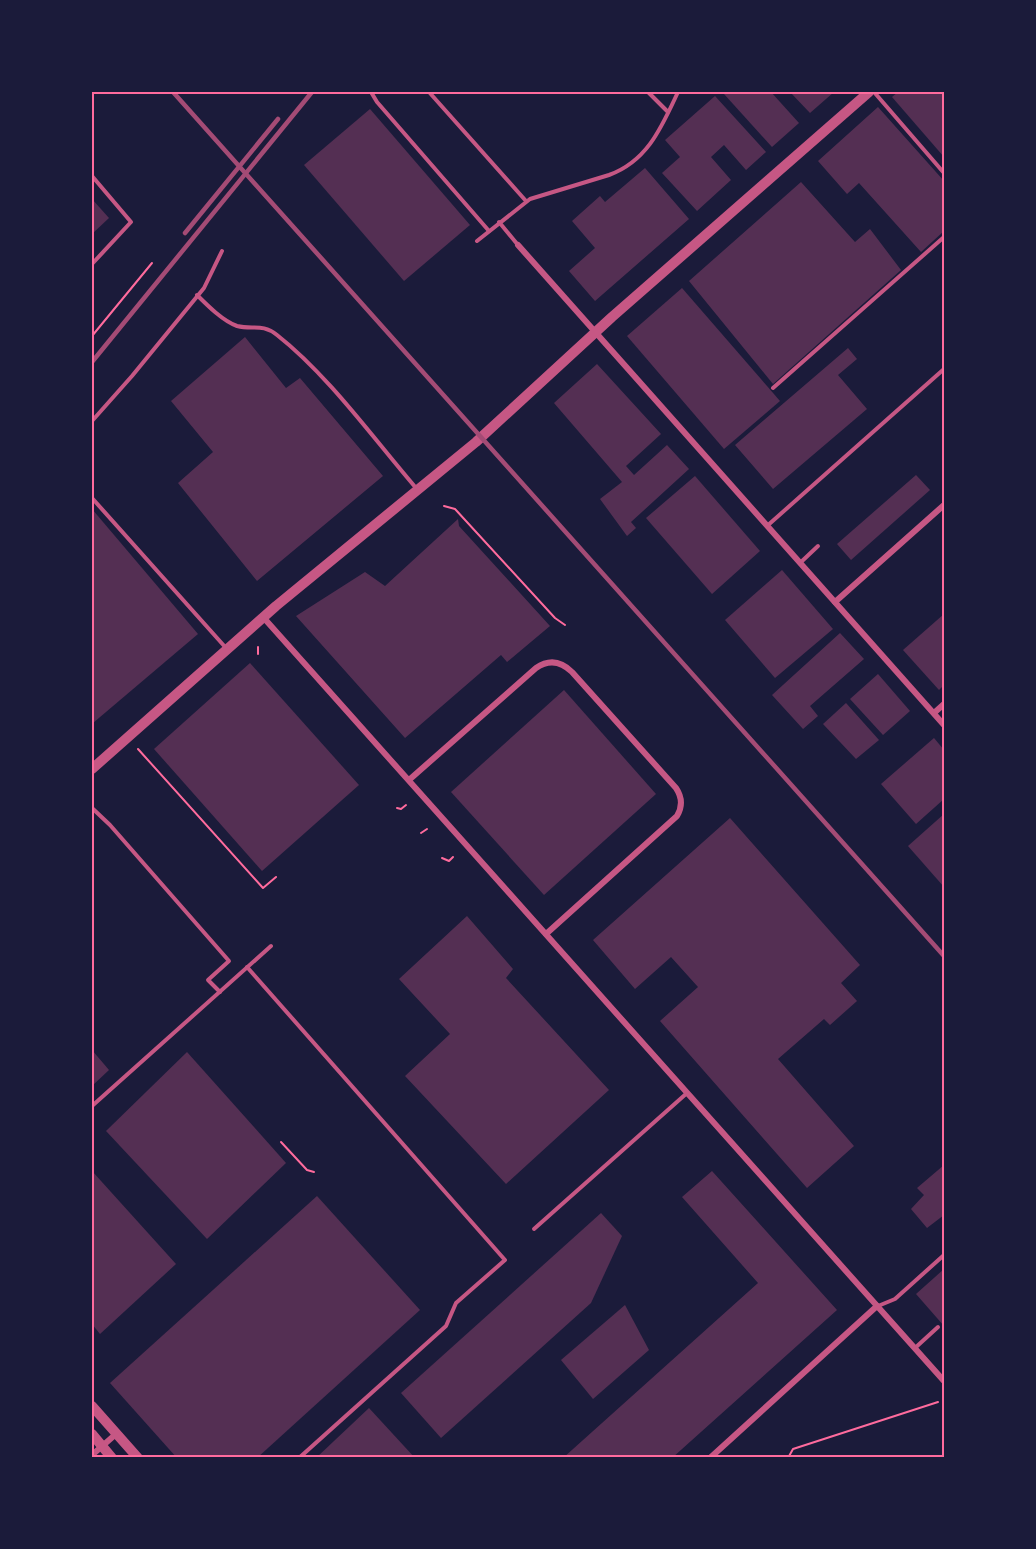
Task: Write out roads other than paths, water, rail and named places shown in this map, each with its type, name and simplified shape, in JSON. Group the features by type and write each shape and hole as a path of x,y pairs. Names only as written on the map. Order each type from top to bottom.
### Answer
{"street":[{"path":"92,769 263,617 476,442 869,92"},
{"path":"518,244 945,725"},
{"path":"835,602 945,505"},
{"path":"263,617 945,1381"},
{"path":"409,780 536,668 543,663 551,662 567,667 658,768 680,795 681,808 677,816 546,934"},
{"path":"934,713 945,704"},
{"path":"710,1458 877,1306"},
{"path":"92,1406 138,1458"},
{"path":"92,1434 112,1458"},
{"path":"92,1455 116,1434"}],"lane":[{"path":"371,92 377,102 489,231"},
{"path":"429,92 526,201"},
{"path":"648,92 668,112"},
{"path":"477,242 526,201 620,171 644,153 652,143 678,92"},
{"path":"874,92 945,173"},
{"path":"92,176 131,222 92,264"},
{"path":"499,222 518,244"},
{"path":"773,388 945,237"},
{"path":"92,421 204,288 222,251"},
{"path":"197,295 207,306 233,324 270,330 307,362 418,490"},
{"path":"767,526 945,369"},
{"path":"92,498 227,649"},
{"path":"800,563 818,546"},
{"path":"92,808 110,825 230,961 208,980 220,992"},
{"path":"92,1106 271,946"},
{"path":"247,967 505,1260 456,1303 446,1326 299,1458"},
{"path":"534,1229 687,1093"},
{"path":"877,1306 895,1299 945,1255"},
{"path":"915,1348 938,1327"}],"railway":[{"path":"173,92 944,956"},
{"path":"92,362 312,92"},
{"path":"185,233 278,119"}]}
